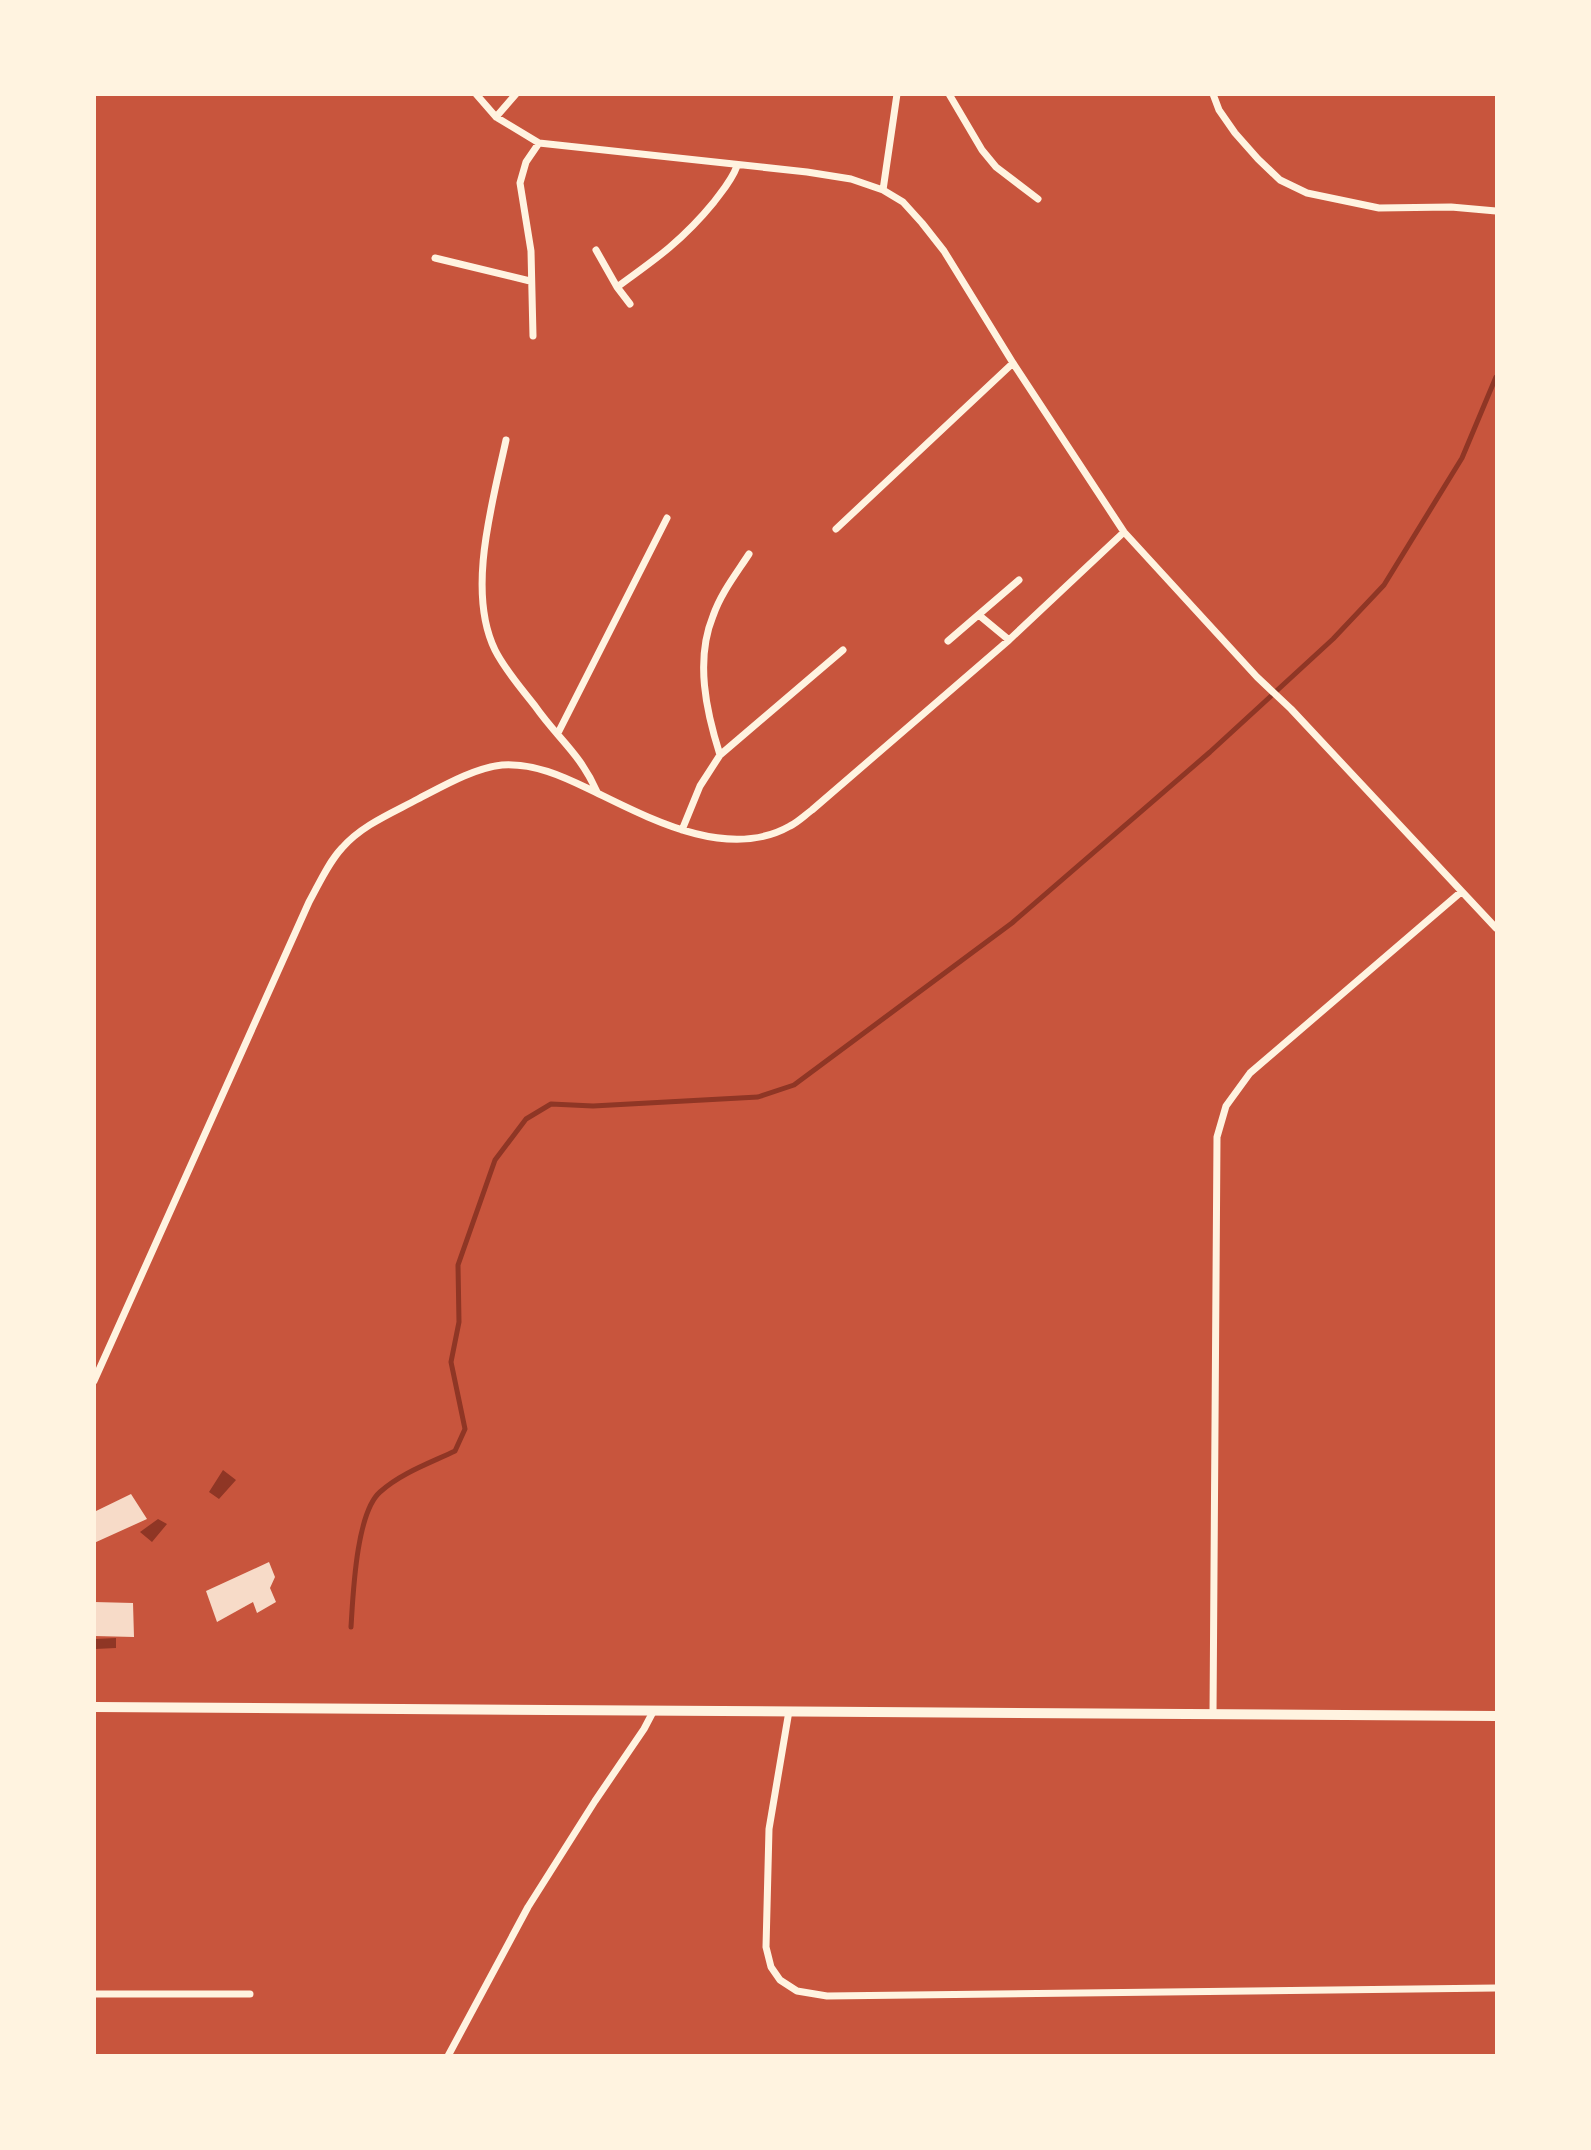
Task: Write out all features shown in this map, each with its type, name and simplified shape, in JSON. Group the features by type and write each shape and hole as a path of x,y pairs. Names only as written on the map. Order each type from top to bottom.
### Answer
{"street":[{"path":"476,94 496,117 539,143 807,172 850,179 883,190 904,202 944,251 1013,363 1124,532 1496,928"},
{"path":"496,117 516,94"},
{"path":"883,190 897,94"},
{"path":"949,94 982,150 996,167 1038,199"},
{"path":"1213,94 1219,110 1258,159 1280,180 1307,193 1379,208 1451,206 1496,211"},
{"path":"533,336 531,251 520,183 526,162 539,143"},
{"path":"617,287 668,251 691,230 732,179 737,166"},
{"path":"596,250 630,304"},
{"path":"435,258 530,281"},
{"path":"836,529 1013,363"},
{"path":"506,440 486,543 481,603 496,652 540,714 584,765 597,793"},
{"path":"558,733 667,518"},
{"path":"94,1381 309,902 341,848 376,821 481,771 502,765 554,772 704,838 728,839 775,832 791,826 1009,640 1124,532"},
{"path":"720,755 704,684 703,657 712,617 724,592 749,554"},
{"path":"948,641 1019,580"},
{"path":"980,616 1009,640"},
{"path":"682,830 701,786 720,755 843,650"},
{"path":"1213,1715 1217,1137 1226,1106 1250,1073 1461,892"},
{"path":"94,1707 1496,1716"},
{"path":"448,2056 528,1906 644,1730 654,1710"},
{"path":"789,1711 769,1829 766,1947 771,1967 780,1980 797,1991 827,1996 1496,1987"},
{"path":"94,1994 250,1993"}],"shaded area":[{"path":"223,1470 236,1480 219,1499 209,1492"},
{"path":"158,1519 167,1524 152,1542 140,1532"},
{"path":"116,1638 116,1648 95,1649 95,1639"}],"building":[{"path":"131,1494 147,1519 94,1543 94,1512"},
{"path":"269,1562 275,1577 270,1588 276,1602 257,1613 253,1602 217,1622 206,1591"},
{"path":"94,1602 133,1603 134,1637 94,1636"}],"waterway":[{"path":"351,1627 357,1556 372,1503 380,1492 397,1479 455,1451 465,1429 451,1362 459,1322 458,1265 495,1160 526,1119 551,1104 593,1106 758,1097 794,1085 1012,923 1210,752 1333,639 1384,585 1462,458 1496,377"}]}
